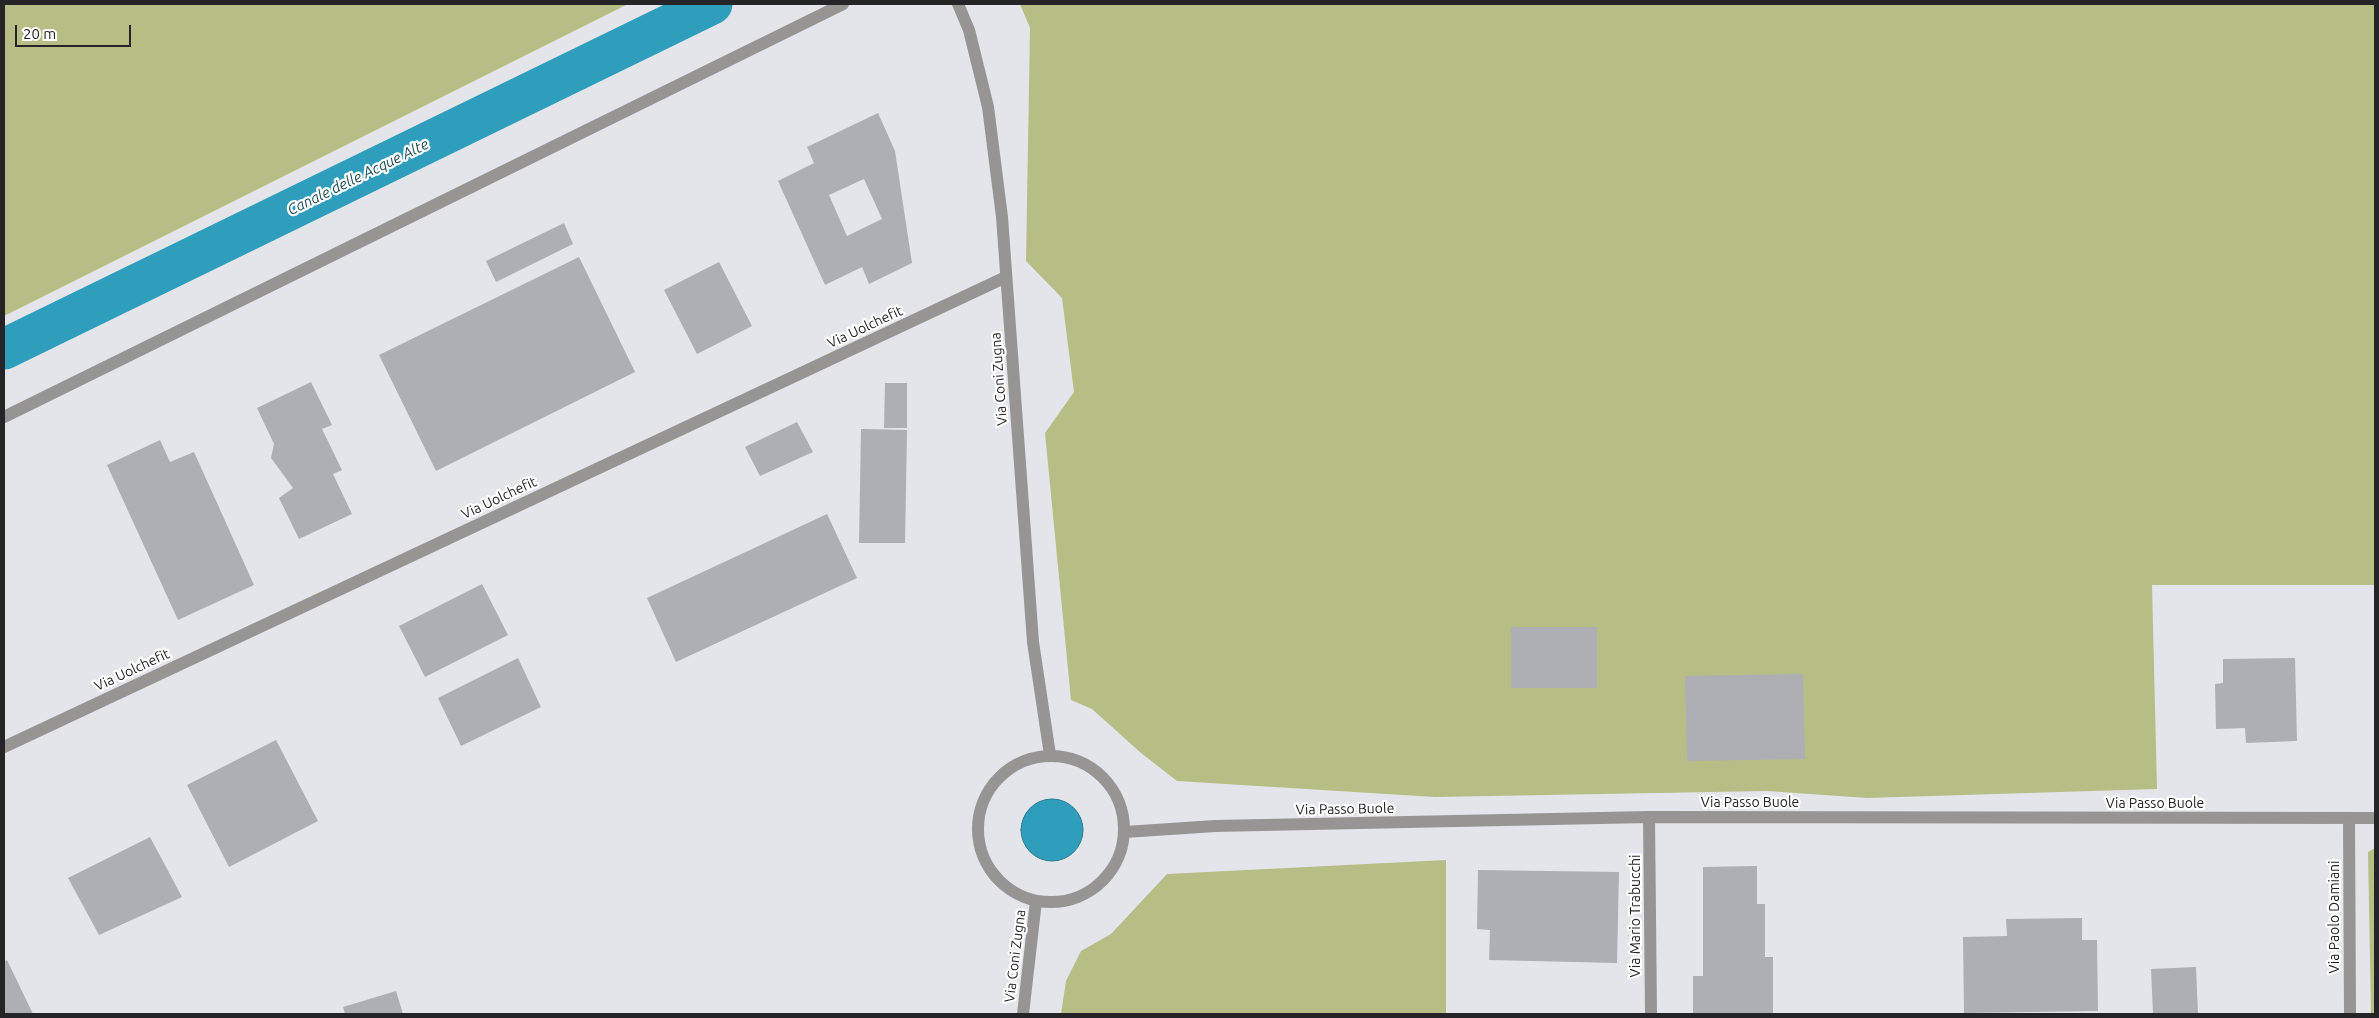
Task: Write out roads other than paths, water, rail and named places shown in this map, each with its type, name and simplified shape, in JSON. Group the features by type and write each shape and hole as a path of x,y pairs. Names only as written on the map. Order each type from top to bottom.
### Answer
{"street":[{"path":"4,417 843,4"},
{"name":"Via Coni Zugna","path":"958,4 969,30 988,107 1002,217 1033,642 1050,755"},
{"name":"Via Uolchefit","path":"4,747 1006,277"},
{"path":"1050,755 1073,759 1095,770 1111,786 1122,808 1125,832 1119,856 1106,878 1086,894 1062,902 1036,901 1014,893 996,878 984,858 978,834 980,811 990,789 1006,771 1026,760 1050,755"},
{"name":"Via Passo Buole","path":"1125,832 1215,826 1649,817 2375,818"},
{"name":"Via Mario Trabucchi","path":"1649,817 1651,1014"},
{"name":"Via Paolo Damiani","path":"2349,819 2350,1014"},
{"name":"Via Coni Zugna","path":"1023,1014 1036,901"}],"water":[{"path":"1052,799 1064,802 1074,808 1080,818 1083,830 1080,842 1074,852 1064,858 1052,861 1040,858 1030,852 1024,842 1021,830 1024,818 1030,808 1040,802"}],"waterway":[{"name":"Canale delle Acque Alte","path":"4,349 712,4"}]}
